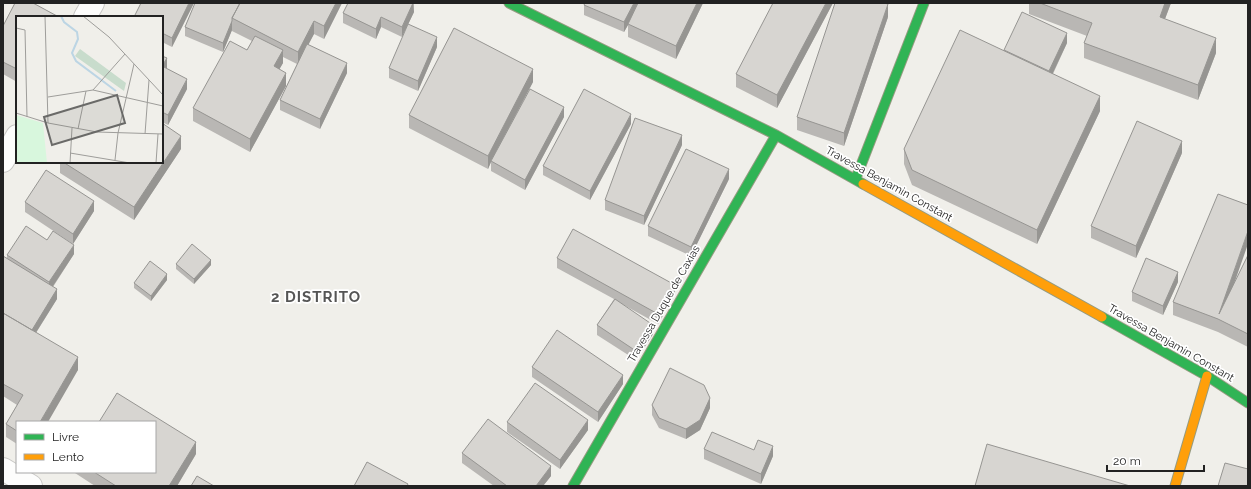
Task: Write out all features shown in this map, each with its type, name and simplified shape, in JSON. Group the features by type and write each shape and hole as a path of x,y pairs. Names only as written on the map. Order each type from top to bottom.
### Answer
{"main road":[{"name":"Travessa Benjamin Constant","path":"509,3 776,135 856,178 1207,376 1248,403"},
{"path":"856,178 924,3"},
{"name":"Travessa Duque de Caxias","path":"574,486 776,135"},
{"path":"1175,486 1207,376"}],"street":[{"path":"86,16 93,3"},
{"path":"3,161 16,138"},
{"path":"3,469 31,486"}],"building":[{"path":"15,3 33,3 57,16 16,16 16,68 3,62 3,26"},
{"path":"141,3 189,3 172,38 163,34 163,16 134,16"},
{"path":"195,3 240,3 232,18 223,43 185,27"},
{"path":"240,3 336,3 324,26 314,21 298,52 232,18"},
{"path":"348,3 413,3 402,27 381,17 376,29 343,13"},
{"path":"585,3 634,3 624,22 584,5"},
{"path":"638,3 697,3 676,46 628,24"},
{"path":"773,3 826,3 777,95 736,74"},
{"path":"835,3 888,4 844,133 797,117"},
{"path":"1040,3 1165,3 1160,17 1216,38 1198,85 1084,43 1092,23"},
{"path":"1022,12 1067,33 1049,71 1004,50"},
{"path":"408,24 437,37 418,81 389,68"},
{"path":"454,28 533,69 488,156 409,115"},
{"path":"960,30 1100,96 1037,230 912,170 904,149"},
{"path":"255,36 283,50 274,66 286,73 250,139 193,108 230,41 247,50"},
{"path":"307,44 347,63 320,119 280,100"},
{"path":"163,56 167,58 163,64"},
{"path":"163,67 187,79 168,115 163,112"},
{"path":"530,89 564,107 525,180 491,161"},
{"path":"584,89 631,114 590,191 543,166"},
{"path":"635,118 682,135 644,216 605,200"},
{"path":"1137,121 1182,141 1136,246 1091,226"},
{"path":"163,124 181,136 134,207 65,163 163,163"},
{"path":"686,149 729,169 691,247 648,226"},
{"path":"46,170 94,201 73,234 25,202"},
{"path":"1218,194 1248,205 1248,231 1219,314 1248,255 1248,334 1218,319 1173,302"},
{"path":"26,226 47,240 53,231 74,245 49,282 7,255"},
{"path":"573,229 675,285 658,314 557,258"},
{"path":"192,244 211,260 194,279 176,264"},
{"path":"3,256 57,289 32,330 3,313"},
{"path":"1146,258 1178,272 1163,306 1132,292"},
{"path":"150,261 167,274 151,296 134,283"},
{"path":"615,299 653,325 636,351 597,325"},
{"path":"3,313 78,357 41,421 16,421 16,430 6,424 23,395 3,384"},
{"path":"557,330 623,375 598,412 532,367"},
{"path":"670,368 704,385 710,398 700,420 686,429 659,418 652,405"},
{"path":"535,383 588,420 560,460 507,422"},
{"path":"117,393 196,442 169,486 116,486 96,473 156,473 156,421 100,421"},
{"path":"488,419 551,466 536,486 507,486 462,453"},
{"path":"712,432 754,450 758,440 773,446 761,474 704,449"},
{"path":"987,444 1130,486 975,486"},
{"path":"367,462 408,484 407,486 354,486"},
{"path":"1225,463 1248,469 1248,486 1218,486"},
{"path":"197,476 214,486 191,486"}],"traffic: fast":[{"path":"509,3 776,135 863,184"},
{"path":"856,178 924,3"},
{"path":"573,486 776,135"},
{"path":"1102,317 1207,376 1248,403"}],"traffic: slow":[{"path":"863,184 1102,317"},
{"path":"1175,486 1207,376"}],"district":[{"name":"2 DISTRITO","path":"316,297"}]}
